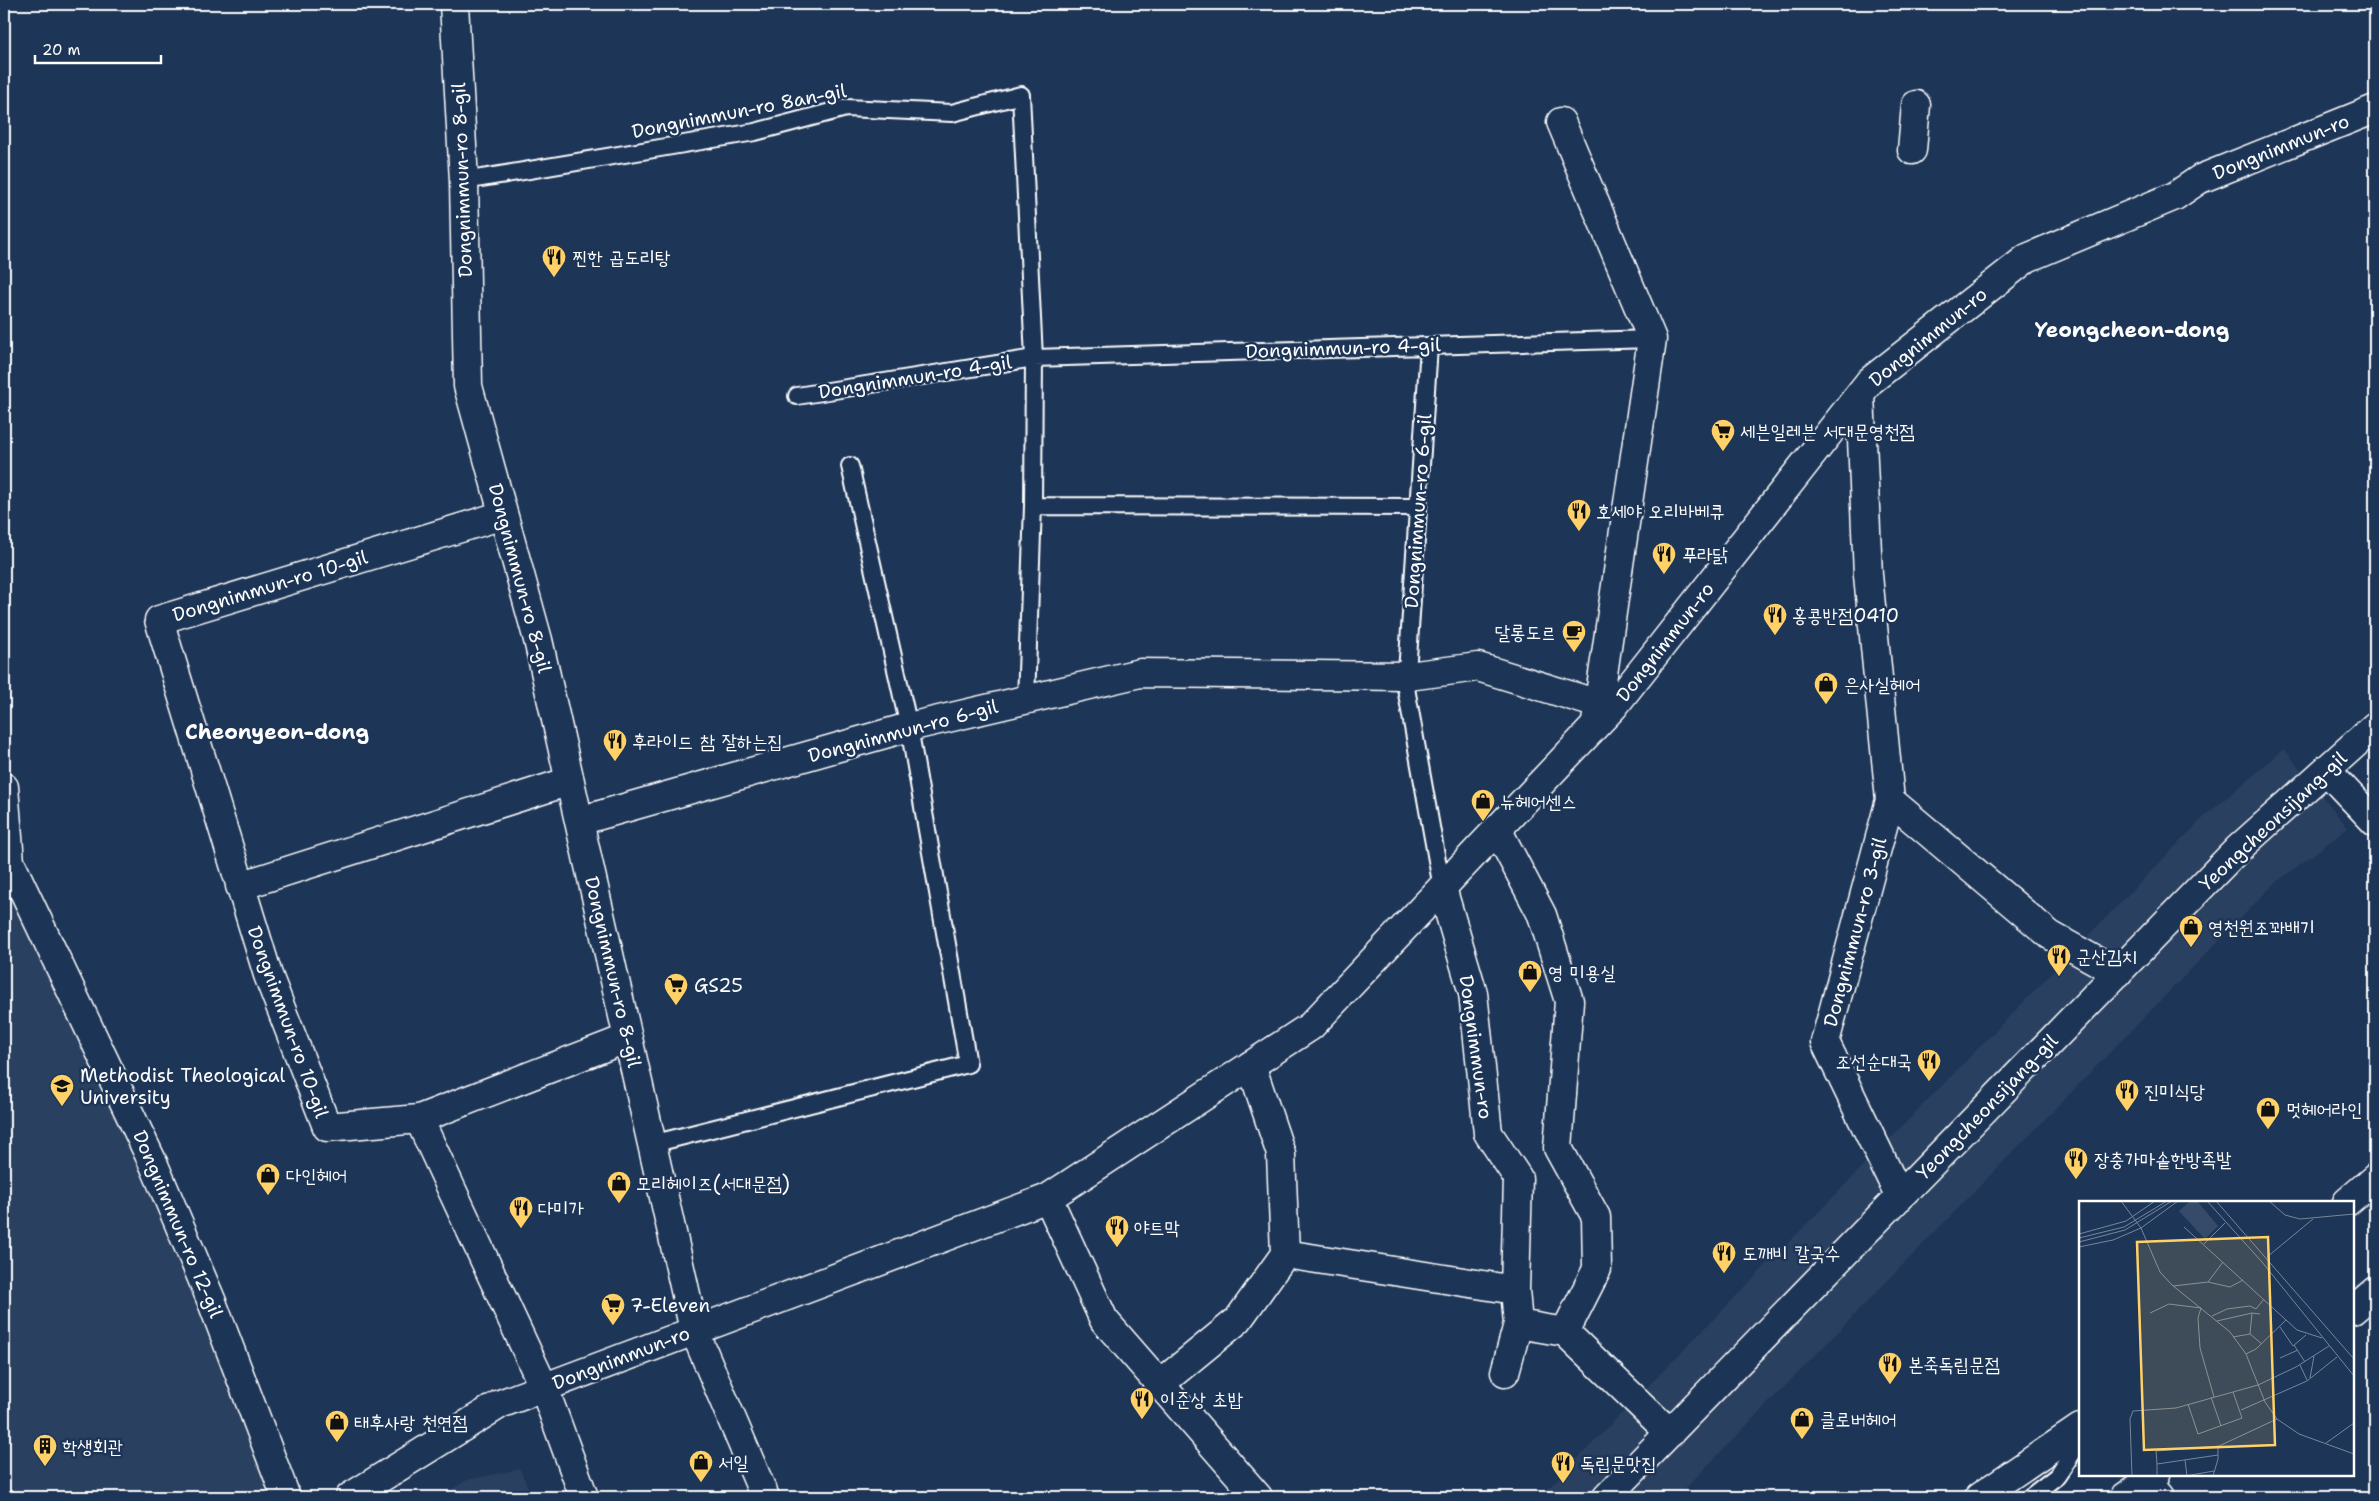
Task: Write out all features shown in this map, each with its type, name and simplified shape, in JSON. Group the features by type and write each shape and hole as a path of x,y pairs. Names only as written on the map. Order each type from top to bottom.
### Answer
{"street":[{"name":"Dongnimmun-ro 8-gil","path":"454,4 464,181 468,386 538,640 694,1330 764,1497"},
{"path":"1912,150 1916,105"},
{"name":"Dongnimmun-ro","path":"350,1497 500,1404 1048,1198 1311,1026 1497,829 1597,715 1614,706 1870,381 2027,258 2175,196 2200,179 2375,109"},
{"path":"1561,122 1652,339 1597,715"},
{"name":"Dongnimmun-ro 3-gil","path":"1860,394 1868,575 1890,800 1826,1042 1900,1197"},
{"name":"Dongnimmun-ro 10-gil","path":"503,514 158,620 268,975 327,1127 419,1119 628,1038"},
{"name":"Dongnimmun-ro 6-gil","path":"580,821 910,726 1140,673 1408,676 1478,667 1597,715"},
{"name":"Yeongcheonsijang-gil","path":"1607,1497 2238,849 2375,726"},
{"path":"2326,770 2375,822"},
{"path":"240,886 570,781"},
{"name":"Dongnimmun-ro 12-gil","path":"4,787 6,843 10,862 158,1174 212,1302 286,1497"},
{"path":"1890,800 2050,935 2118,973"},
{"path":"1497,829 1542,915 1569,1001 1558,1148 1596,1217 1597,1269 1565,1332"},
{"name":"Dongnimmun-ro","path":"1442,888 1472,993 1488,1133 1518,1178 1515,1290 1518,1324 1505,1372"},
{"path":"1160,1384 1238,1320 1285,1254 1281,1154 1251,1065"},
{"path":"419,1119 544,1388 584,1497"},
{"path":"2348,1201 2375,1178"},
{"path":"1048,1198 1104,1320 1258,1497"},
{"path":"1285,1254 1515,1290"},
{"path":"2354,1309 2375,1291"},
{"path":"1518,1324 1565,1332 1670,1433"},
{"path":"1978,1497 2079,1429"},
{"path":"2126,1497 2151,1482"}],"lane":[{"name":"Dongnimmun-ro 8an-gil","path":"464,181 755,132 846,108 952,113 1021,95"},
{"name":"Dongnimmun-ro 4-gil","path":"1021,95 1034,358"},
{"name":"Dongnimmun-ro 4-gil","path":"797,396 1034,358 1652,339"},
{"name":"Dongnimmun-ro 6-gil","path":"1429,346 1406,688 1442,888"},
{"path":"1026,700 1033,506 1034,358"},
{"path":"652,1144 968,1064 910,726 850,466"},
{"path":"1033,506 1418,507"},
{"path":"2030,1497 2057,1476 2079,1443"}],"shaded area":[{"path":"2284,749 2348,828 2273,885 1677,1497 1540,1497 2206,815"},
{"name":"Methodist Theological University","path":"4,843 286,1497 4,1497"},
{"path":"520,1469 532,1497 439,1497 467,1480"}],"place":[{"name":"찐한 곱도리탕","path":"554,278"},
{"name":"세븐일레븐 서대문영천점","path":"1723,452"},
{"name":"호세야 오리바베큐","path":"1579,532"},
{"name":"푸라닭","path":"1664,575"},
{"name":"홍콩반점0410","path":"1775,636"},
{"name":"달롱도르","path":"1574,653"},
{"name":"은사실헤어","path":"1826,705"},
{"name":"후라이드 참 잘하는집","path":"615,762"},
{"name":"뉴헤어센스","path":"1483,822"},
{"name":"영천원조꽈배기","path":"2191,948"},
{"name":"군산김치","path":"2059,977"},
{"name":"영 미용실","path":"1530,993"},
{"name":"GS25","path":"676,1006"},
{"name":"조선순대국","path":"1929,1082"},
{"name":"Methodist Theological University","path":"62,1107"},
{"name":"진미식당","path":"2127,1112"},
{"name":"멋헤어라인","path":"2268,1130"},
{"name":"장충가마솥한방족발","path":"2076,1180"},
{"name":"다인헤어","path":"268,1196"},
{"name":"모리헤이즈(서대문점)","path":"619,1204"},
{"name":"다미가","path":"521,1229"},
{"name":"야트막","path":"1117,1248"},
{"name":"도깨비 칼국수","path":"1724,1274"},
{"name":"7-Eleven","path":"613,1326"},
{"name":"본죽독립문점","path":"1890,1385"},
{"name":"이준상 초밥","path":"1142,1420"},
{"name":"클로버헤어","path":"1802,1440"},
{"name":"태후사랑 천연점","path":"337,1443"},
{"name":"학생회관","path":"45,1467"},
{"name":"서일","path":"701,1483"},
{"name":"독립문맛집","path":"1563,1484"}],"district":[{"name":"Yeongcheon-dong","path":"2132,330"},
{"name":"Cheonyeon-dong","path":"277,732"}]}
